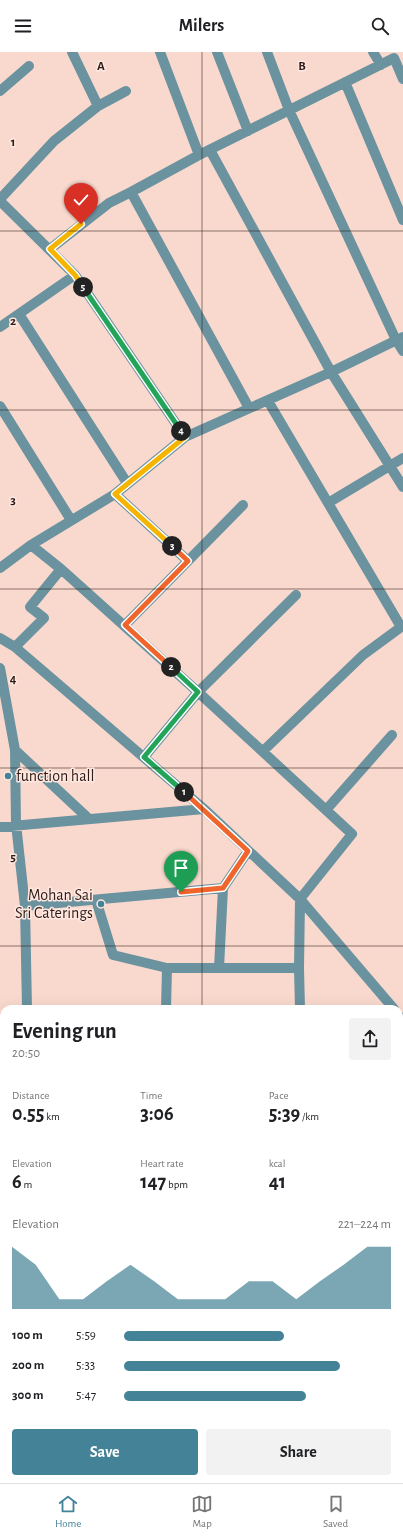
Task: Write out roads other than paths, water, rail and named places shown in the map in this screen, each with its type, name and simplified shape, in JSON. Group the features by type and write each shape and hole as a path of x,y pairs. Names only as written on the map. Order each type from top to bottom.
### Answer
{"street":[{"path":"72,52 98,106"},
{"path":"160,52 200,155"},
{"path":"217,52 248,131"},
{"path":"267,52 289,110 400,339 403,351"},
{"path":"373,52 381,65"},
{"path":"50,249 109,203 200,155 394,58 403,79"},
{"path":"0,91 29,66"},
{"path":"346,82 403,220"},
{"path":"126,91 98,106 54,141 0,200 75,275 185,437"},
{"path":"210,150 331,372 403,486"},
{"path":"132,192 249,408"},
{"path":"0,327 75,275"},
{"path":"19,314 127,483"},
{"path":"0,568 31,545 115,494 185,437 268,401 400,339"},
{"path":"263,751 363,655 402,628 268,401"},
{"path":"0,406 71,520"},
{"path":"328,503 403,458"},
{"path":"115,494 188,561"},
{"path":"125,625 243,505"},
{"path":"31,545 125,625 352,834 300,899 298,968 300,1005"},
{"path":"16,647 44,618 30,607 61,569"},
{"path":"144,757 198,692 296,595"},
{"path":"0,638 16,647 204,809 300,899 391,1005"},
{"path":"0,668 15,750 16,824 25,906 27,1005"},
{"path":"326,810 392,735"},
{"path":"15,750 89,819"},
{"path":"0,827 16,824 204,809"},
{"path":"219,968 223,888 248,851"},
{"path":"25,906 223,888"},
{"path":"96,900 113,955 167,968 298,968"},
{"path":"166,1005 167,968"}],"place":[{"name":"function hall","path":"8,776"},
{"name":"Mohan Sai Sri Caterings","path":"101,904"}]}
